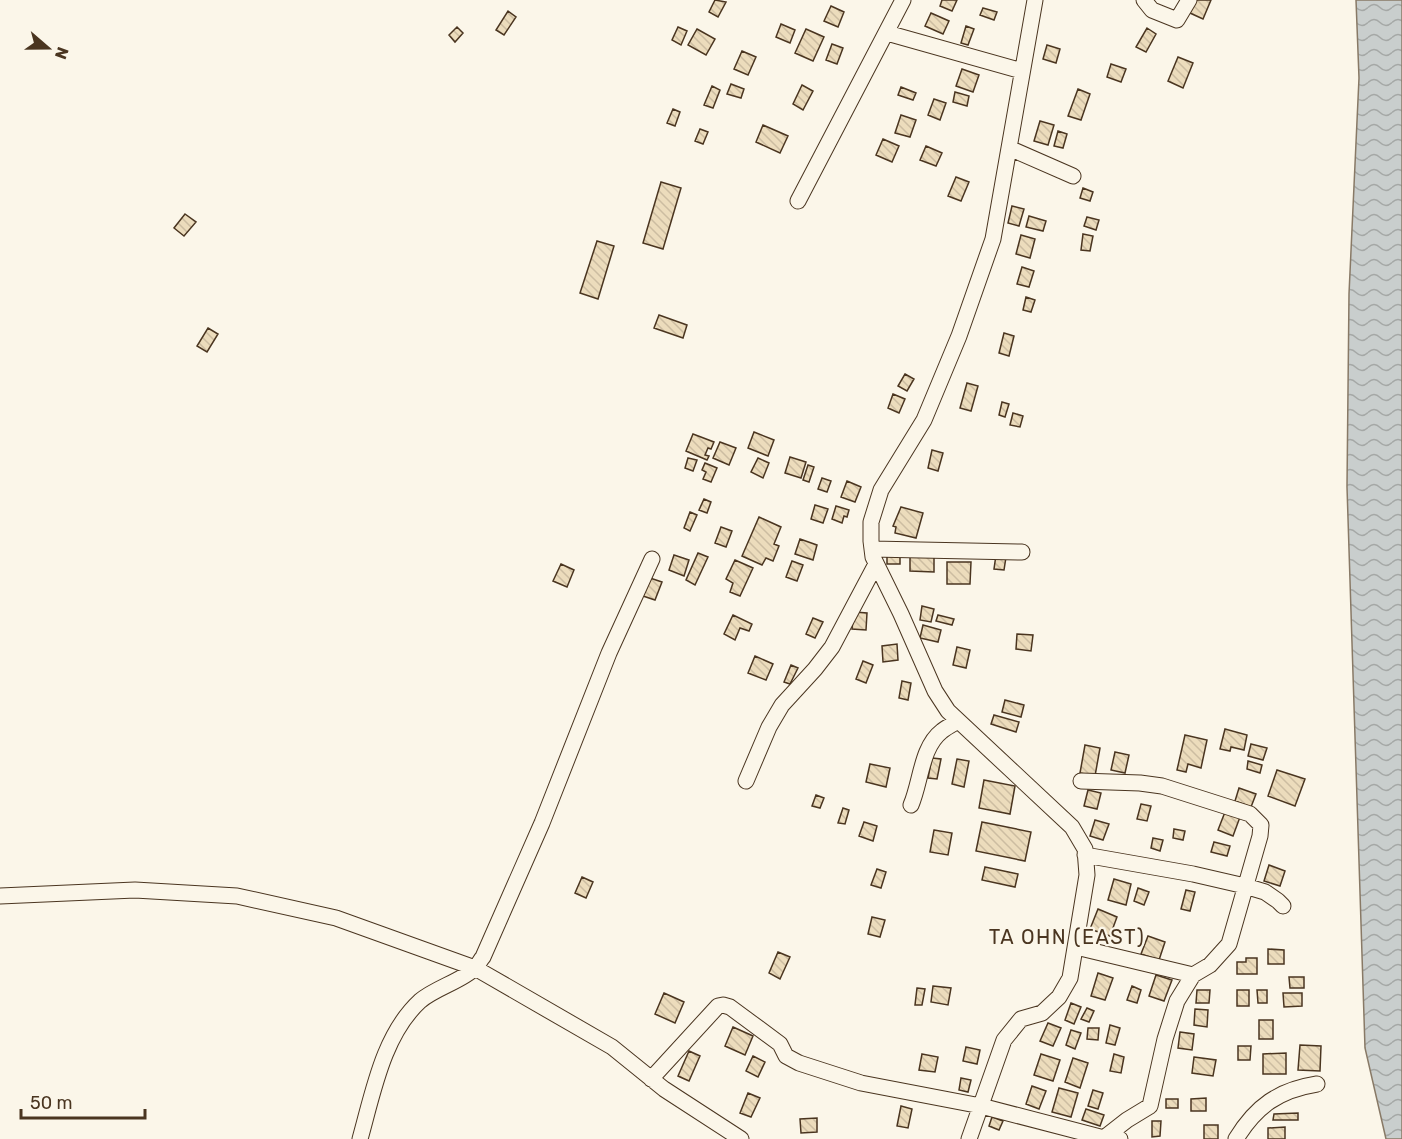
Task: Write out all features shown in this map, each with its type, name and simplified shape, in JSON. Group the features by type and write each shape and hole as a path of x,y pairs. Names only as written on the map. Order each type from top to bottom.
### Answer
{"street":[{"path":"798,201 903,0"},
{"path":"969,1139 1004,1041 1021,1019 1042,1013 1059,997 1070,978 1087,875 1085,849 1072,827 948,711 935,691 876,564 872,549 872,522 881,490 924,420 959,336 993,239 1035,0"},
{"path":"1144,0 1152,10 1177,20 1189,0"},
{"path":"887,33 1022,70"},
{"path":"1009,148 1073,176"},
{"path":"872,549 1022,552"},
{"path":"360,1139 378,1076 394,1036 406,1016 422,1000 476,968 490,942 528,855 609,653 652,559"},
{"path":"746,782 769,727 782,705 832,647 876,564"},
{"path":"911,805 931,744 941,732 958,721"},
{"path":"1081,781 1162,786 1250,814 1261,825 1260,836 1229,944 1210,965 1193,975 1177,1001 1165,1039 1150,1106 1104,1137"},
{"path":"1085,855 1193,874 1245,886 1265,892 1282,906"},
{"path":"0,896 135,891 237,896 336,918 476,968 612,1047 651,1078 741,1139"},
{"path":"1076,947 1193,975"},
{"path":"651,1078 718,1006 723,1005 730,1007 780,1044 790,1060 861,1083 981,1106 1120,1139"},
{"path":"1236,1139 1263,1105 1293,1088 1317,1084"}],"water":[{"path":"1356,0 1402,0 1402,1139 1386,1139 1365,1048 1347,487 1349,294 1359,78"}],"building":[{"path":"715,0 726,2 718,17 709,12"},
{"path":"942,0 957,0 952,11 940,6"},
{"path":"1195,0 1211,0 1203,19 1190,13"},
{"path":"831,6 844,12 838,27 824,21"},
{"path":"983,8 997,12 994,20 980,15"},
{"path":"508,11 516,17 504,35 496,30"},
{"path":"931,13 949,21 943,34 925,26"},
{"path":"781,24 795,30 790,43 776,37"},
{"path":"966,26 974,29 968,45 961,43"},
{"path":"457,27 463,33 455,42 449,35"},
{"path":"678,27 687,31 681,45 672,40"},
{"path":"1147,28 1156,34 1146,52 1136,47"},
{"path":"697,29 715,39 706,55 688,45"},
{"path":"806,29 824,37 813,61 795,53"},
{"path":"832,44 843,48 837,64 826,60"},
{"path":"1047,45 1060,49 1056,63 1043,59"},
{"path":"742,51 756,57 748,75 734,69"},
{"path":"1178,57 1193,63 1183,88 1168,81"},
{"path":"1111,64 1126,69 1121,82 1107,77"},
{"path":"962,69 979,75 973,92 956,86"},
{"path":"731,84 744,89 741,98 727,94"},
{"path":"802,85 813,91 803,110 793,104"},
{"path":"712,86 720,90 713,108 704,105"},
{"path":"901,87 916,93 913,100 898,95"},
{"path":"1078,89 1090,94 1081,120 1068,116"},
{"path":"955,92 969,96 967,106 953,102"},
{"path":"934,99 946,103 940,120 928,115"},
{"path":"673,109 680,112 675,126 667,123"},
{"path":"901,115 916,120 910,137 895,133"},
{"path":"1040,121 1054,125 1048,145 1034,141"},
{"path":"763,125 788,136 780,153 756,142"},
{"path":"700,129 708,132 703,144 695,141"},
{"path":"1058,131 1067,134 1063,148 1054,146"},
{"path":"883,139 899,146 892,162 876,155"},
{"path":"926,146 942,153 936,166 920,160"},
{"path":"956,177 969,182 961,201 948,196"},
{"path":"661,182 681,188 663,249 643,243"},
{"path":"1083,188 1093,192 1090,201 1080,198"},
{"path":"1012,206 1024,209 1019,226 1008,223"},
{"path":"185,214 196,222 184,236 174,228"},
{"path":"1029,216 1046,221 1043,231 1026,227"},
{"path":"1087,217 1099,220 1096,230 1084,226"},
{"path":"1083,234 1093,236 1090,251 1081,250"},
{"path":"1021,235 1035,239 1030,258 1016,254"},
{"path":"597,241 614,246 598,299 580,293"},
{"path":"1022,267 1034,271 1029,287 1017,284"},
{"path":"1026,297 1035,300 1031,312 1023,310"},
{"path":"659,315 687,325 683,338 654,328"},
{"path":"208,328 218,334 207,352 197,346"},
{"path":"1004,333 1014,336 1009,356 999,353"},
{"path":"905,374 914,379 907,391 898,386"},
{"path":"967,383 978,386 971,411 960,408"},
{"path":"893,394 905,399 899,413 888,408"},
{"path":"1002,402 1009,404 1005,417 999,415"},
{"path":"1013,413 1023,416 1020,427 1010,425"},
{"path":"754,432 774,440 768,456 748,448"},
{"path":"693,434 714,442 705,455 709,456 707,460 686,451"},
{"path":"720,442 736,448 729,465 713,458"},
{"path":"932,450 943,453 938,471 928,468"},
{"path":"790,457 806,462 801,478 785,473"},
{"path":"688,458 697,460 693,471 685,468"},
{"path":"758,458 769,463 763,478 751,472"},
{"path":"705,463 717,468 711,482 703,479 706,472 702,470"},
{"path":"808,465 814,467 809,482 803,480"},
{"path":"822,478 831,481 827,492 818,489"},
{"path":"847,481 861,487 855,502 841,497"},
{"path":"704,499 711,502 707,513 699,510"},
{"path":"815,505 828,509 823,523 811,519"},
{"path":"836,506 849,510 842,523 832,519"},
{"path":"901,507 923,513 916,538 895,533 896,527 893,526"},
{"path":"690,512 697,515 690,531 684,528"},
{"path":"759,517 781,527 774,544 779,546 773,561 766,558 762,565 742,556"},
{"path":"721,527 732,531 726,547 715,543"},
{"path":"800,539 817,545 813,560 795,554"},
{"path":"887,552 900,552 900,564 887,564"},
{"path":"698,553 708,557 695,585 686,580"},
{"path":"674,555 689,560 684,576 669,570"},
{"path":"996,555 1006,557 1004,570 994,569"},
{"path":"910,556 934,556 934,572 910,571"},
{"path":"735,560 753,568 740,596 730,592 733,583 726,579"},
{"path":"792,561 803,565 797,581 786,577"},
{"path":"947,562 971,562 970,584 947,584"},
{"path":"561,564 574,570 567,587 553,581"},
{"path":"650,578 662,582 655,600 643,596"},
{"path":"922,606 934,609 931,622 920,620"},
{"path":"854,612 867,613 866,630 852,629"},
{"path":"733,615 752,624 749,631 740,628 735,640 724,634"},
{"path":"938,615 954,619 952,625 936,621"},
{"path":"813,618 823,622 815,638 806,634"},
{"path":"923,625 941,630 938,642 920,638"},
{"path":"1017,634 1033,635 1031,651 1016,649"},
{"path":"897,644 898,660 883,662 882,646"},
{"path":"957,647 970,650 966,668 953,665"},
{"path":"755,656 773,664 766,680 748,673"},
{"path":"863,661 873,665 866,683 856,679"},
{"path":"791,665 798,668 790,684 784,682"},
{"path":"902,681 911,683 908,700 899,698"},
{"path":"1005,700 1024,705 1021,717 1002,712"},
{"path":"994,715 1019,722 1016,732 991,724"},
{"path":"1225,729 1247,735 1244,750 1231,747 1230,751 1220,749"},
{"path":"1185,735 1207,740 1201,768 1188,764 1186,772 1177,770"},
{"path":"1251,744 1267,748 1263,760 1248,756"},
{"path":"1085,745 1100,748 1095,776 1080,773"},
{"path":"1115,752 1129,755 1125,773 1111,770"},
{"path":"932,758 941,759 937,779 928,778"},
{"path":"957,759 969,761 964,787 952,784"},
{"path":"1248,761 1262,765 1260,773 1247,769"},
{"path":"870,764 890,768 886,787 866,782"},
{"path":"1277,770 1305,779 1295,806 1268,796"},
{"path":"984,780 1015,786 1010,814 979,808"},
{"path":"1239,788 1256,794 1251,807 1235,801"},
{"path":"1088,790 1101,793 1097,809 1084,806"},
{"path":"816,795 824,798 820,808 812,806"},
{"path":"1141,804 1151,806 1147,821 1137,819"},
{"path":"843,808 849,810 845,824 838,823"},
{"path":"1225,812 1240,817 1233,836 1218,830"},
{"path":"1095,820 1109,824 1103,840 1090,836"},
{"path":"864,822 877,826 873,841 859,836"},
{"path":"982,822 1031,832 1025,861 976,851"},
{"path":"1174,829 1185,831 1183,840 1173,838"},
{"path":"934,830 952,833 948,855 930,852"},
{"path":"1153,838 1163,840 1160,851 1151,848"},
{"path":"1214,842 1230,846 1227,856 1211,852"},
{"path":"1269,865 1285,871 1280,886 1264,881"},
{"path":"985,867 1018,874 1015,887 982,880"},
{"path":"877,869 886,872 881,888 871,885"},
{"path":"582,877 593,882 586,898 575,893"},
{"path":"1114,879 1131,884 1126,905 1108,900"},
{"path":"1138,888 1149,892 1144,905 1134,901"},
{"path":"1186,890 1195,892 1190,911 1181,909"},
{"path":"1098,909 1117,917 1110,936 1090,929"},
{"path":"872,917 885,920 880,937 868,934"},
{"path":"1148,936 1165,942 1159,960 1141,954"},
{"path":"1268,949 1284,950 1284,964 1268,964"},
{"path":"778,952 790,957 780,979 769,973"},
{"path":"1246,958 1257,958 1257,974 1237,974 1237,962 1246,962"},
{"path":"1098,973 1113,978 1105,1000 1091,996"},
{"path":"1156,975 1172,980 1164,1001 1149,996"},
{"path":"1289,977 1304,977 1304,988 1290,988"},
{"path":"933,986 951,988 948,1005 931,1002"},
{"path":"1132,986 1141,990 1137,1003 1127,1000"},
{"path":"917,988 925,989 922,1005 915,1005"},
{"path":"1197,990 1210,990 1209,1003 1196,1003"},
{"path":"1237,990 1249,990 1249,1006 1237,1006"},
{"path":"1257,990 1267,990 1267,1003 1258,1003"},
{"path":"664,993 684,1002 675,1023 655,1014"},
{"path":"1283,993 1302,993 1302,1006 1284,1007"},
{"path":"1071,1003 1081,1007 1074,1024 1065,1020"},
{"path":"1087,1008 1094,1011 1089,1022 1081,1019"},
{"path":"1195,1009 1208,1010 1207,1027 1194,1025"},
{"path":"1259,1020 1273,1020 1273,1039 1259,1039"},
{"path":"1048,1023 1061,1028 1053,1046 1040,1041"},
{"path":"1110,1025 1120,1028 1115,1045 1106,1043"},
{"path":"733,1027 753,1036 745,1055 725,1046"},
{"path":"1088,1028 1099,1028 1098,1040 1087,1039"},
{"path":"1071,1030 1081,1033 1075,1049 1066,1045"},
{"path":"1180,1032 1194,1034 1192,1050 1178,1048"},
{"path":"1300,1045 1321,1046 1320,1071 1298,1070"},
{"path":"1238,1046 1251,1046 1250,1060 1238,1060"},
{"path":"966,1047 980,1050 977,1064 963,1061"},
{"path":"689,1051 700,1056 689,1081 678,1076"},
{"path":"1286,1053 1286,1074 1263,1074 1263,1054"},
{"path":"922,1054 938,1057 935,1072 919,1070"},
{"path":"1041,1054 1060,1060 1053,1081 1034,1075"},
{"path":"1114,1054 1124,1057 1121,1073 1110,1071"},
{"path":"753,1056 765,1062 758,1077 746,1071"},
{"path":"1194,1057 1216,1060 1213,1076 1192,1073"},
{"path":"1073,1058 1088,1063 1080,1088 1065,1082"},
{"path":"961,1078 971,1080 968,1092 959,1090"},
{"path":"1032,1086 1046,1091 1039,1109 1026,1104"},
{"path":"1059,1088 1078,1093 1071,1117 1052,1112"},
{"path":"1093,1090 1103,1093 1098,1109 1088,1106"},
{"path":"748,1093 760,1098 751,1117 740,1113"},
{"path":"1206,1098 1206,1111 1191,1111 1191,1099"},
{"path":"1166,1099 1178,1099 1178,1108 1166,1108"},
{"path":"901,1106 912,1109 908,1128 897,1126"},
{"path":"1086,1109 1104,1115 1100,1126 1082,1120"},
{"path":"1298,1113 1298,1120 1273,1120 1274,1114"},
{"path":"992,1117 1003,1121 999,1130 989,1126"},
{"path":"817,1118 817,1132 801,1133 800,1119"},
{"path":"1152,1121 1161,1121 1160,1136 1152,1137"},
{"path":"1204,1125 1218,1125 1218,1139 1204,1139"},
{"path":"1285,1127 1285,1139 1268,1139 1268,1128"}],"district":[{"name":"TA OHN (EAST)","path":"1067,937"}]}
